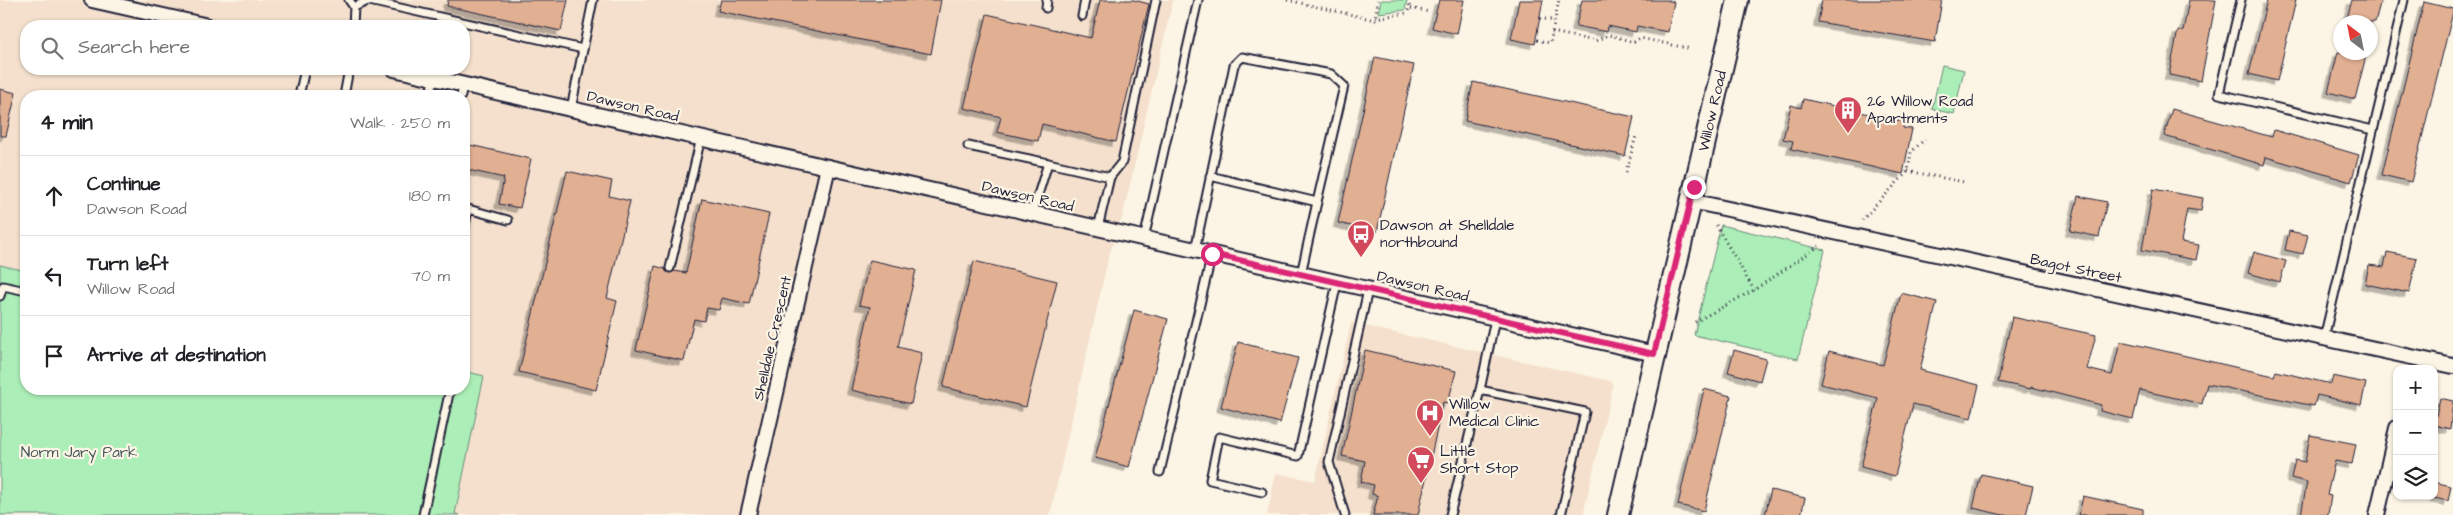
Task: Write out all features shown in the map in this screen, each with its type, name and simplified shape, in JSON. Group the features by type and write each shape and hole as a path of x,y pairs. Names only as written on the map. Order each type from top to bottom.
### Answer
{"main road":[{"name":"Willow Road","path":"1618,515 1738,0"}],"street":[{"path":"92,0 140,5 189,20"},
{"name":"Dawson Road","path":"420,75 433,78 462,90"},
{"name":"Dawson Road","path":"470,91 571,109 1654,354"},
{"name":"Shelldale Crescent","path":"748,515 828,168"},
{"name":"Bagot Street","path":"1691,202 2324,338 2412,363 2453,366"},
{"path":"2377,515 2393,445"}],"lane":[{"path":"349,0 354,7 353,20"},
{"path":"354,7 370,0 457,20"},
{"path":"571,109 593,0"},
{"path":"1046,8 1047,0"},
{"path":"1082,16 1085,0"},
{"path":"1098,229 1110,177 1122,162 1156,0"},
{"path":"1144,239 1198,0"},
{"path":"2241,0 2219,94 2373,130"},
{"path":"2324,338 2404,0"},
{"path":"470,23 583,49"},
{"path":"1195,250 1234,65 1242,56 1331,74 1344,86 1300,275"},
{"path":"300,90 304,75"},
{"path":"345,90 348,75"},
{"path":"431,90 433,78"},
{"path":"670,268 701,138"},
{"path":"968,146 1110,177"},
{"path":"1032,214 1048,163"},
{"path":"1210,176 1317,202"},
{"path":"470,209 508,220"},
{"path":"1160,472 1212,254"},
{"path":"1262,492 1210,480 1219,437 1298,456 1337,283"},
{"path":"0,296 3,286 20,290"},
{"path":"1345,515 1329,462 1368,290"},
{"path":"1450,515 1495,319"},
{"path":"1480,390 1585,412 1561,515"},
{"path":"423,515 449,395"}],"path":[{"path":"1287,0 1375,20 1375,18 1407,13 1410,0"},
{"path":"1375,18 1378,0"},
{"path":"1537,40 1550,43 1559,0"},
{"path":"1408,8 1430,12"},
{"path":"1540,18 1555,21"},
{"path":"1552,32 1595,41 1609,35 1634,42 1640,38 1691,49"},
{"path":"1626,172 1636,136"},
{"path":"1862,220 1908,171 1911,152 1925,139"},
{"path":"1908,171 1964,182"},
{"path":"1716,225 1754,290"},
{"path":"1694,322 1754,290 1819,246"}],"shaded area":[{"path":"0,0 1173,0 1123,214 1109,255 1050,515 455,514 484,376 470,372 470,90 20,90 20,270 0,265"},
{"path":"1351,323 1611,381 1613,385 1583,515 1267,515 1276,473 1315,481"}],"green space":[{"path":"1381,0 1407,0 1405,10 1378,13"},
{"path":"1942,65 1964,70 1954,114 1932,109"},
{"path":"1721,225 1825,250 1798,359 1694,335"},
{"name":"Norm Jary Park","path":"0,265 20,270 20,395 470,395 470,372 484,376 455,514 460,515 0,515"}],"building":[{"path":"448,0 568,0 561,31 447,6"},
{"path":"721,0 941,0 931,54 718,11"},
{"path":"1100,0 1134,0 1149,4 1116,142 1042,124 1038,141 997,132 1001,117 964,108 987,14 1091,38"},
{"path":"1439,0 1464,0 1457,34 1432,28"},
{"path":"1519,0 1543,0 1535,44 1511,39"},
{"path":"1582,0 1666,0 1674,2 1668,32 1637,26 1636,32 1608,26 1607,32 1576,26"},
{"path":"1822,0 1942,0 1935,42 1818,22"},
{"path":"2189,0 2216,0 2201,81 2169,75 2178,30 2183,31"},
{"path":"2267,0 2296,0 2277,81 2249,74"},
{"path":"2352,0 2381,0 2377,15 2348,15"},
{"path":"2424,2 2453,9 2453,12 2411,182 2382,175"},
{"path":"1375,57 1414,65 1377,232 1338,223"},
{"path":"2336,60 2365,60 2355,99 2328,92"},
{"path":"1473,82 1634,117 1625,156 1465,121"},
{"path":"0,89 16,93 6,136 0,136"},
{"name":"26 Willow Road Apartments","path":"1803,99 1878,116 1878,114 1904,122 1903,128 1912,129 1903,174 1791,149 1793,141 1783,139 1791,105 1801,108"},
{"path":"2172,109 2272,137 2274,130 2359,155 2351,182 2266,157 2264,165 2164,136"},
{"path":"470,145 531,159 520,208 499,204 504,178 470,170"},
{"path":"567,171 612,181 609,196 630,201 607,298 617,301 596,390 519,372"},
{"path":"2153,189 2203,198 2201,211 2187,209 2181,242 2199,245 2196,260 2142,250"},
{"path":"2078,196 2107,202 2099,237 2070,231"},
{"path":"702,199 769,214 749,304 722,298 719,310 707,308 704,321 694,319 684,361 636,350 655,266 665,269 669,273 674,271 686,273"},
{"path":"2289,231 2308,235 2303,254 2285,250"},
{"path":"2254,252 2286,261 2280,282 2248,273"},
{"path":"2387,252 2417,258 2409,293 2365,284 2369,265 2384,267"},
{"path":"870,260 916,270 898,347 922,353 911,404 851,390 870,307 859,305"},
{"path":"974,261 1057,281 1026,407 943,387"},
{"path":"1901,293 1937,302 1920,370 1979,385 1971,418 1913,404 1895,476 1861,467 1878,398 1821,384 1829,351 1883,365"},
{"path":"1134,310 1168,319 1129,467 1095,458"},
{"path":"2012,317 2096,335 2087,369 2112,375 2120,342 2125,342 2274,376 2276,371 2331,384 2333,376 2366,383 2361,405 2317,395 2314,406 2207,384 2202,404 2140,390 2133,419 2100,411 2101,405 2031,387 2031,389 1998,382"},
{"path":"1238,342 1298,358 1280,423 1221,407"},
{"path":"1365,350 1456,371 1448,403 1443,402 1418,515 1373,515 1378,496 1372,494 1374,485 1361,482 1365,461 1342,456"},
{"path":"1734,350 1766,359 1760,381 1728,372"},
{"path":"1704,389 1731,396 1704,511 1678,505"},
{"path":"2440,398 2453,401 2450,429 2438,426"},
{"path":"2310,435 2356,444 2352,464 2335,461 2327,495 2331,496 2328,515 2301,515 2307,482 2291,478 2295,460 2305,462"},
{"path":"1981,474 2033,486 2026,515 2003,515 1973,508"},
{"path":"2438,483 2451,486 2448,501 2438,499"},
{"path":"1771,490 1805,498 1801,515 1765,515"},
{"path":"2083,496 2143,509 2143,515 2079,515"}],"place":[{"name":"26 Willow Road Apartments","path":"1848,134"},
{"name":"Dawson at Shelldale northbound","path":"1361,258"},
{"name":"Willow Medical Clinic","path":"1430,437"},
{"name":"Little Short Stop","path":"1421,484"}],"route":[{"path":"1212,254 1654,354 1694,187"}]}
